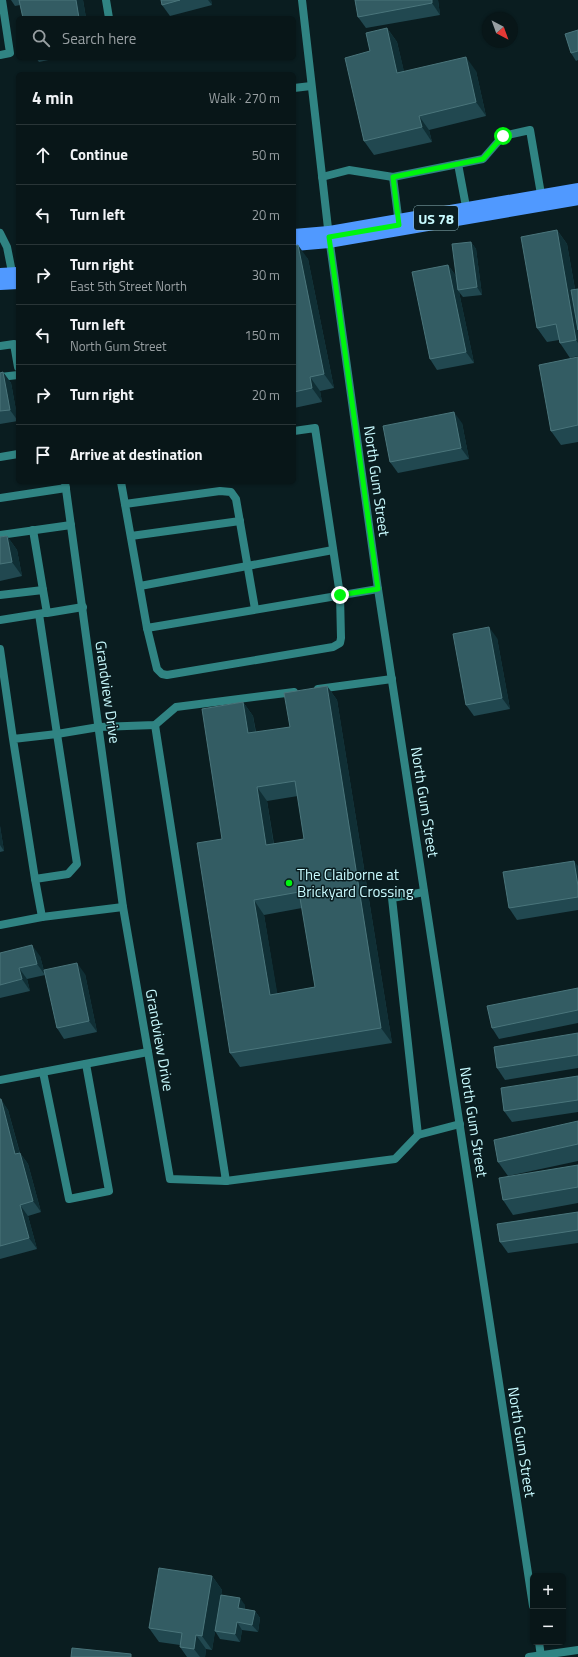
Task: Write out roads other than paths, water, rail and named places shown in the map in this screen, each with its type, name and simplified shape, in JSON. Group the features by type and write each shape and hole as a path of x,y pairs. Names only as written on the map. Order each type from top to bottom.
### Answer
{"main road":[{"name":"US 78","path":"296,240 329,237 578,194"}],"street":[{"path":"0,55 10,53 2,0"},
{"path":"106,0 109,16"},
{"name":"North Gum Street","path":"302,0 329,237 378,589 530,1586"},
{"path":"296,88 311,86"},
{"path":"322,177 349,170 393,177 483,159 503,136 530,130 542,201"},
{"path":"458,164 467,213"},
{"path":"393,177 399,225"},
{"path":"0,233 7,247 10,278"},
{"path":"0,346 14,344 16,356"},
{"path":"0,378 16,375"},
{"path":"121,484 147,628 157,669 162,674 167,675 333,647 340,643 341,638 340,595 315,428 296,431"},
{"path":"0,457 16,454"},
{"path":"0,498 66,485"},
{"name":"Grandview Drive","path":"66,485 123,907 170,1179 226,1181"},
{"path":"125,504 227,490 231,492 236,499 255,609"},
{"path":"130,536 240,521"},
{"path":"0,535 71,525"},
{"path":"33,530 43,590 43,614 57,734 77,864 68,874 35,879"},
{"path":"140,586 333,550"},
{"path":"147,628 378,589"},
{"path":"0,596 43,590"},
{"path":"0,620 82,607"},
{"path":"0,649 42,917"},
{"path":"14,739 99,727 155,725 176,707 392,679"},
{"path":"155,725 226,1181 394,1159 418,1135 460,1124"},
{"path":"418,1135 392,898 424,892"},
{"path":"0,924 123,907"},
{"path":"0,1080 148,1052"},
{"path":"43,1072 69,1199 109,1191 86,1064"},
{"path":"539,1645 541,1656"},
{"path":"529,1657 578,1650"}],"place":[{"name":"The Claiborne at Brickyard Crossing","path":"289,883"}]}
